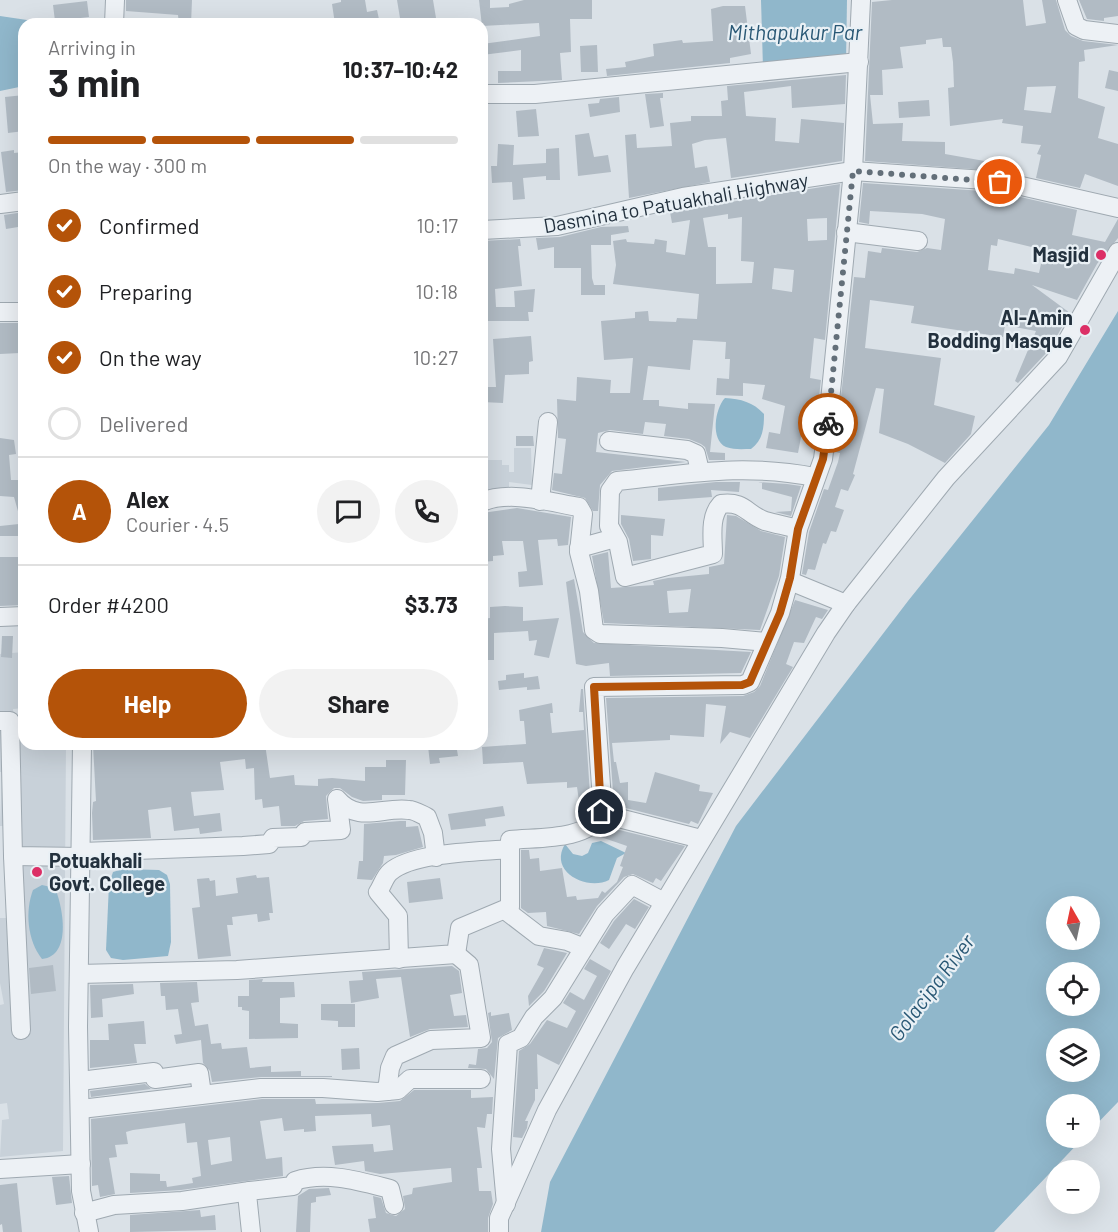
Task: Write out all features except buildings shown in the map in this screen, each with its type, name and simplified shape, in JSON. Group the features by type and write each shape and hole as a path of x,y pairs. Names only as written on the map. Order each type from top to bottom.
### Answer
{"street":[{"path":"114,18 115,0"},
{"path":"456,954 460,928 510,907 510,840 580,832 597,824 603,814 594,687 742,685 750,682 780,613 790,580 798,529 823,459 827,430 842,299 853,171 861,0"},
{"path":"1067,0 1076,26 1084,30 1118,34"},
{"path":"488,94 535,94 859,62"},
{"name":"Dasmina to Patuakhali Highway","path":"488,230 557,226 683,197 853,171 1000,182 1069,195 1118,208"},
{"path":"0,204 18,202"},
{"path":"846,232 918,241"},
{"path":"499,1232 500,1218 547,1110 664,902 782,701 846,604 946,478 1058,357 1118,252"},
{"path":"0,312 18,312"},
{"path":"540,501 548,422"},
{"path":"609,441 687,450 696,454 700,471"},
{"path":"798,529 766,521 733,502 721,504 716,509 712,523 713,554 625,578 618,542 609,526 610,491 617,481 700,471 760,469 815,477"},
{"path":"488,499 540,501 579,507 583,514 579,548 581,568 589,591 594,630 600,634 723,638 766,642"},
{"path":"579,548 615,538"},
{"path":"790,580 846,604"},
{"path":"0,617 18,616"},
{"path":"0,721 10,721 13,856 21,1030"},
{"path":"82,750 79,974 81,1191 90,1232"},
{"path":"13,856 269,843 273,838 301,837 305,832 341,830 337,799 345,809 361,812 409,810 427,817 434,834 436,857"},
{"path":"603,814 701,839"},
{"path":"399,959 398,916 378,892 388,874 401,865 436,857 510,849"},
{"path":"506,1204 501,1149 508,1044 522,1038 534,1017 553,998 582,947 591,941 605,914 632,885 664,902"},
{"path":"505,910 539,936 567,941 582,947"},
{"path":"79,974 237,970 456,954 469,965 481,1038 431,1040 403,1051 395,1056 390,1068 387,1091"},
{"path":"80,1081 154,1072 155,1079 199,1073 202,1094"},
{"path":"81,1109 261,1088 387,1091 398,1090 410,1079 481,1078"},
{"path":"0,1169 81,1164"},
{"path":"84,1213 114,1206 182,1201 293,1186 295,1181 301,1179 332,1177 390,1189 394,1205"},
{"path":"250,1191 247,1194 251,1232"}],"shaded area":[{"path":"514,448 531,448 532,485 509,482 509,493 488,493 488,460 502,460 502,465 509,465 509,472 514,472"},
{"name":"Potuakhali Govt. College","path":"18,652 18,709 13,709 14,730 18,730 18,750 66,750 63,1151 0,1157 2,1120 9,1119 7,1103 0,1104 0,1005 4,1004 0,983 0,918 9,918 8,826 0,826 2,772 0,772 0,654"}],"water":[{"name":"Mithapukur Par","path":"761,0 847,0 846,62 763,68"},
{"path":"0,16 18,19 18,87 0,91"},
{"name":"Golacipa River","path":"1118,311 1118,1102 1100,1121 1100,1094 1046,1094 1046,1148 1074,1148 1062,1160 1046,1160 1046,1177 994,1232 541,1232 550,1182 736,826 908,601 1049,425"},
{"path":"725,398 746,402 764,414 762,433 758,442 751,449 726,447 718,438 717,416"},
{"path":"601,841 626,853 617,858 609,880 590,883 572,877 562,863 561,854 565,844 573,854 582,856 588,853 592,843"},
{"path":"123,869 159,870 167,875 170,884 171,942 168,956 123,960 111,958 106,950 109,884 113,872"},
{"path":"42,885 55,888 61,907 63,930 58,949 52,956 42,959 30,934 28,916 33,890"}],"way so far":[{"path":"828,423 853,171 1000,182"}],"place":[{"name":"Masjid","path":"1101,255"},
{"name":"Al-Amin Bodding Masque","path":"1085,330"},
{"name":"Potuakhali Govt. College","path":"37,872"}],"route":[{"path":"601,812 594,687 664,684 742,685 750,682 780,613 790,578 798,529 823,459 828,423"}]}
